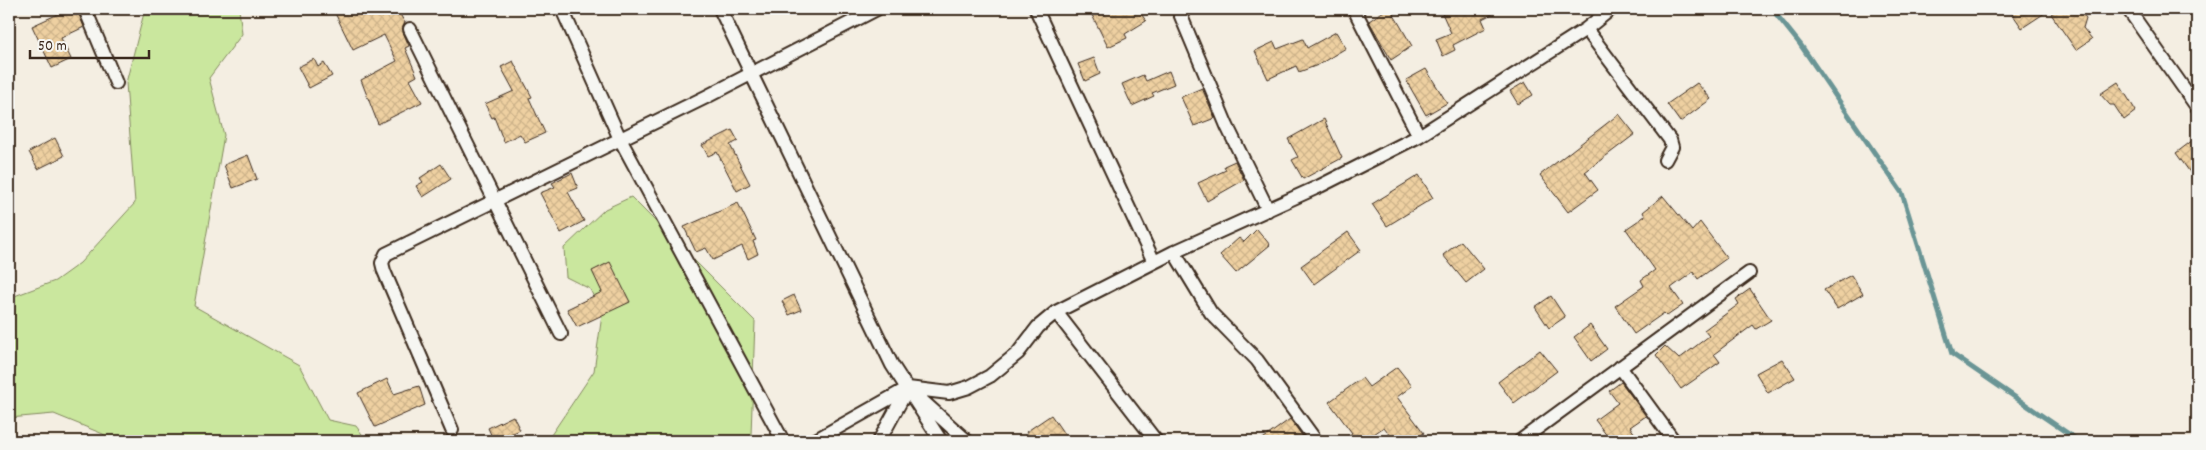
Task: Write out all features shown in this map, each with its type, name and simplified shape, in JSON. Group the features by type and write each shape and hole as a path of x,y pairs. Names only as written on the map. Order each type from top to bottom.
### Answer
{"street":[{"path":"85,9 116,83"},
{"path":"562,9 620,139 783,441"},
{"path":"720,9 892,365 941,441"},
{"path":"452,430 382,263 386,254 751,74 876,9"},
{"path":"1036,9 1154,262"},
{"path":"1178,9 1228,126 1268,210"},
{"path":"1354,9 1419,136"},
{"path":"814,441 908,388 949,393 969,387 990,376 1018,353 1038,327 1056,312 1174,252 1268,210 1419,136 1586,29 1611,9"},
{"path":"2128,9 2197,107"},
{"path":"410,29 562,334"},
{"path":"1586,29 1670,140 1672,147 1665,160"},
{"path":"1174,252 1211,313 1258,360 1316,441"},
{"path":"1520,441 1749,272"},
{"path":"1056,312 1156,441"},
{"path":"1620,367 1674,441"},
{"path":"879,441 908,388"},
{"path":"908,388 967,441"}],"green space":[{"path":"145,9 239,9 242,34 209,78 224,135 194,306 299,365 328,420 356,426 367,441 111,441 103,434 54,414 9,418 9,298 55,281 80,263 135,203 126,83"},
{"path":"631,197 755,321 751,435 749,441 547,441 594,371 602,315 590,289 566,277 564,248 605,209"}],"building":[{"path":"69,9 77,9 84,27 61,38 71,59 52,68 32,26"},
{"path":"333,9 397,9 405,23 403,32 409,46 405,48 417,76 410,80 422,102 378,124 361,80 397,61 384,35 353,50"},
{"path":"1089,9 1138,9 1146,21 1125,34 1127,38 1108,47"},
{"path":"1390,9 1412,46 1391,60 1369,21"},
{"path":"1450,9 1502,9 1482,19 1486,28 1453,45 1455,50 1443,56 1436,39 1451,33 1442,13"},
{"path":"2009,9 2051,9 2022,28"},
{"path":"2058,9 2079,9 2086,18 2083,28 2092,39 2076,50 2051,14"},
{"path":"1336,32 1346,48 1318,65 1299,72 1296,66 1268,79 1255,51 1274,42 1277,49 1303,39 1307,48"},
{"path":"1094,58 1100,74 1085,81 1078,64"},
{"path":"314,59 318,67 324,63 332,76 309,88 298,67"},
{"path":"513,61 532,97 529,98 545,133 525,142 520,134 504,142 494,117 492,118 485,104 514,91 501,67"},
{"path":"1426,69 1447,103 1426,115 1406,80"},
{"path":"1169,71 1174,84 1152,93 1154,96 1132,106 1122,84 1143,75 1146,81"},
{"path":"1525,82 1533,95 1518,104 1510,91"},
{"path":"2118,82 2136,111 2124,120 2114,105 2110,105 2100,94"},
{"path":"1697,83 1711,99 1680,122 1667,104"},
{"path":"1202,88 1215,118 1194,126 1181,97"},
{"path":"1619,114 1635,134 1585,172 1598,190 1568,212 1540,175"},
{"path":"1324,119 1342,158 1303,179 1292,160 1298,157 1288,139"},
{"path":"732,130 738,141 730,145 750,184 737,191 717,152 708,156 702,145"},
{"path":"2197,137 2197,182 2176,153"},
{"path":"55,138 64,156 38,169 29,152"},
{"path":"248,155 257,179 233,188 224,165"},
{"path":"1235,161 1244,180 1207,201 1198,183 1226,170 1224,166"},
{"path":"441,164 451,179 423,197 416,186 423,182 420,178"},
{"path":"572,173 578,188 568,192 584,221 561,233 540,193 555,187 552,183"},
{"path":"1419,175 1433,198 1387,226 1372,204"},
{"path":"1663,196 1692,231 1700,222 1727,258 1698,279 1693,272 1671,288 1683,305 1667,316 1664,313 1634,334 1615,306 1644,286 1641,280 1655,270 1626,229 1645,216 1643,212"},
{"path":"738,203 756,240 753,241 758,254 748,259 742,246 713,260 706,248 696,252 684,227"},
{"path":"1257,229 1270,245 1236,273 1220,255 1239,238 1244,242"},
{"path":"1348,232 1361,250 1314,284 1301,266"},
{"path":"1461,241 1484,269 1466,283 1443,255"},
{"path":"610,262 630,302 577,327 567,309 602,292 592,271"},
{"path":"1851,275 1863,294 1837,309 1824,290"},
{"path":"1750,289 1771,320 1756,329 1753,325 1714,354 1720,362 1681,389 1656,355 1665,346 1679,359 1709,336 1704,330 1739,304 1736,299"},
{"path":"794,295 801,310 789,315 782,301"},
{"path":"1551,296 1565,317 1549,328 1535,307"},
{"path":"1590,325 1607,349 1591,361 1574,337"},
{"path":"1540,350 1557,371 1514,403 1498,382"},
{"path":"1782,359 1795,378 1768,393 1756,373"},
{"path":"1397,367 1412,386 1397,397 1424,433 1412,441 1395,441 1384,427 1364,441 1341,441 1352,433 1329,402 1362,378 1369,387"},
{"path":"387,379 394,394 419,386 425,405 375,427 358,393"},
{"path":"1621,382 1646,416 1630,427 1635,434 1625,441 1611,441 1595,420 1618,403 1609,391"},
{"path":"1051,415 1069,441 1032,441 1026,432"},
{"path":"513,416 520,430 494,441 488,428"},
{"path":"1290,419 1306,441 1260,441"}],"waterway":[{"path":"1772,9 1800,44 1902,193 1952,354 2079,441"}]}
